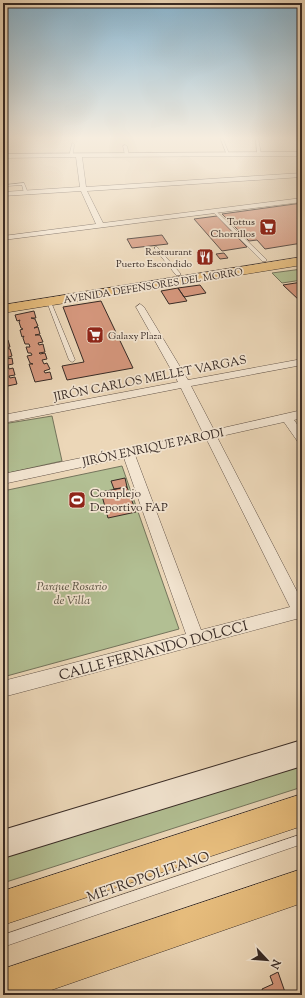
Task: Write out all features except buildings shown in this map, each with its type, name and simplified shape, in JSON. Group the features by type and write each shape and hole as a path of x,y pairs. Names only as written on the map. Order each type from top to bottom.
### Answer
{"main road":[{"name":"AVENIDA DEFENSORES DEL MORRO","path":"3,301 302,254"},
{"name":"AVENIDA DEFENSORES DEL MORRO","path":"3,309 302,261"},
{"path":"3,844 302,753"},
{"path":"3,908 123,870 302,810"},
{"path":"3,988 44,984 302,886"}],"street":[{"path":"82,184 83,189 101,226"},
{"path":"3,194 168,184"},
{"path":"3,238 302,200"},
{"path":"140,307 185,385 301,613"},
{"name":"JIRÓN CARLOS MELLET VARGAS","path":"3,419 302,362"},
{"name":"JIRÓN ENRIQUE PARODI","path":"3,479 211,436 302,414"},
{"path":"286,417 302,440"},
{"path":"128,453 196,639"},
{"name":"CALLE FERNANDO DOLCCI","path":"3,689 301,613"}],"lane":[{"path":"7,185 23,184 26,193"},
{"path":"214,211 264,260"},
{"path":"156,248 178,274"},
{"path":"49,302 72,360"},
{"name":"METROPOLITANO","path":"3,941 302,839"}],"green space":[{"path":"302,269 302,280 282,283 272,273"},
{"path":"52,416 62,461 8,473 3,447 3,424"},
{"name":"Parque Rosario de Villa","path":"122,466 179,629 3,677 3,491"},
{"path":"302,760 302,787 3,883 3,855"}],"place":[{"name":"Tottus Chorrillos","path":"268,227"},
{"name":"Restaurant Puerto Escondido","path":"205,257"},
{"name":"Galaxy Plaza","path":"95,335"},
{"name":"Complejo Deportivo FAP","path":"77,500"}]}
